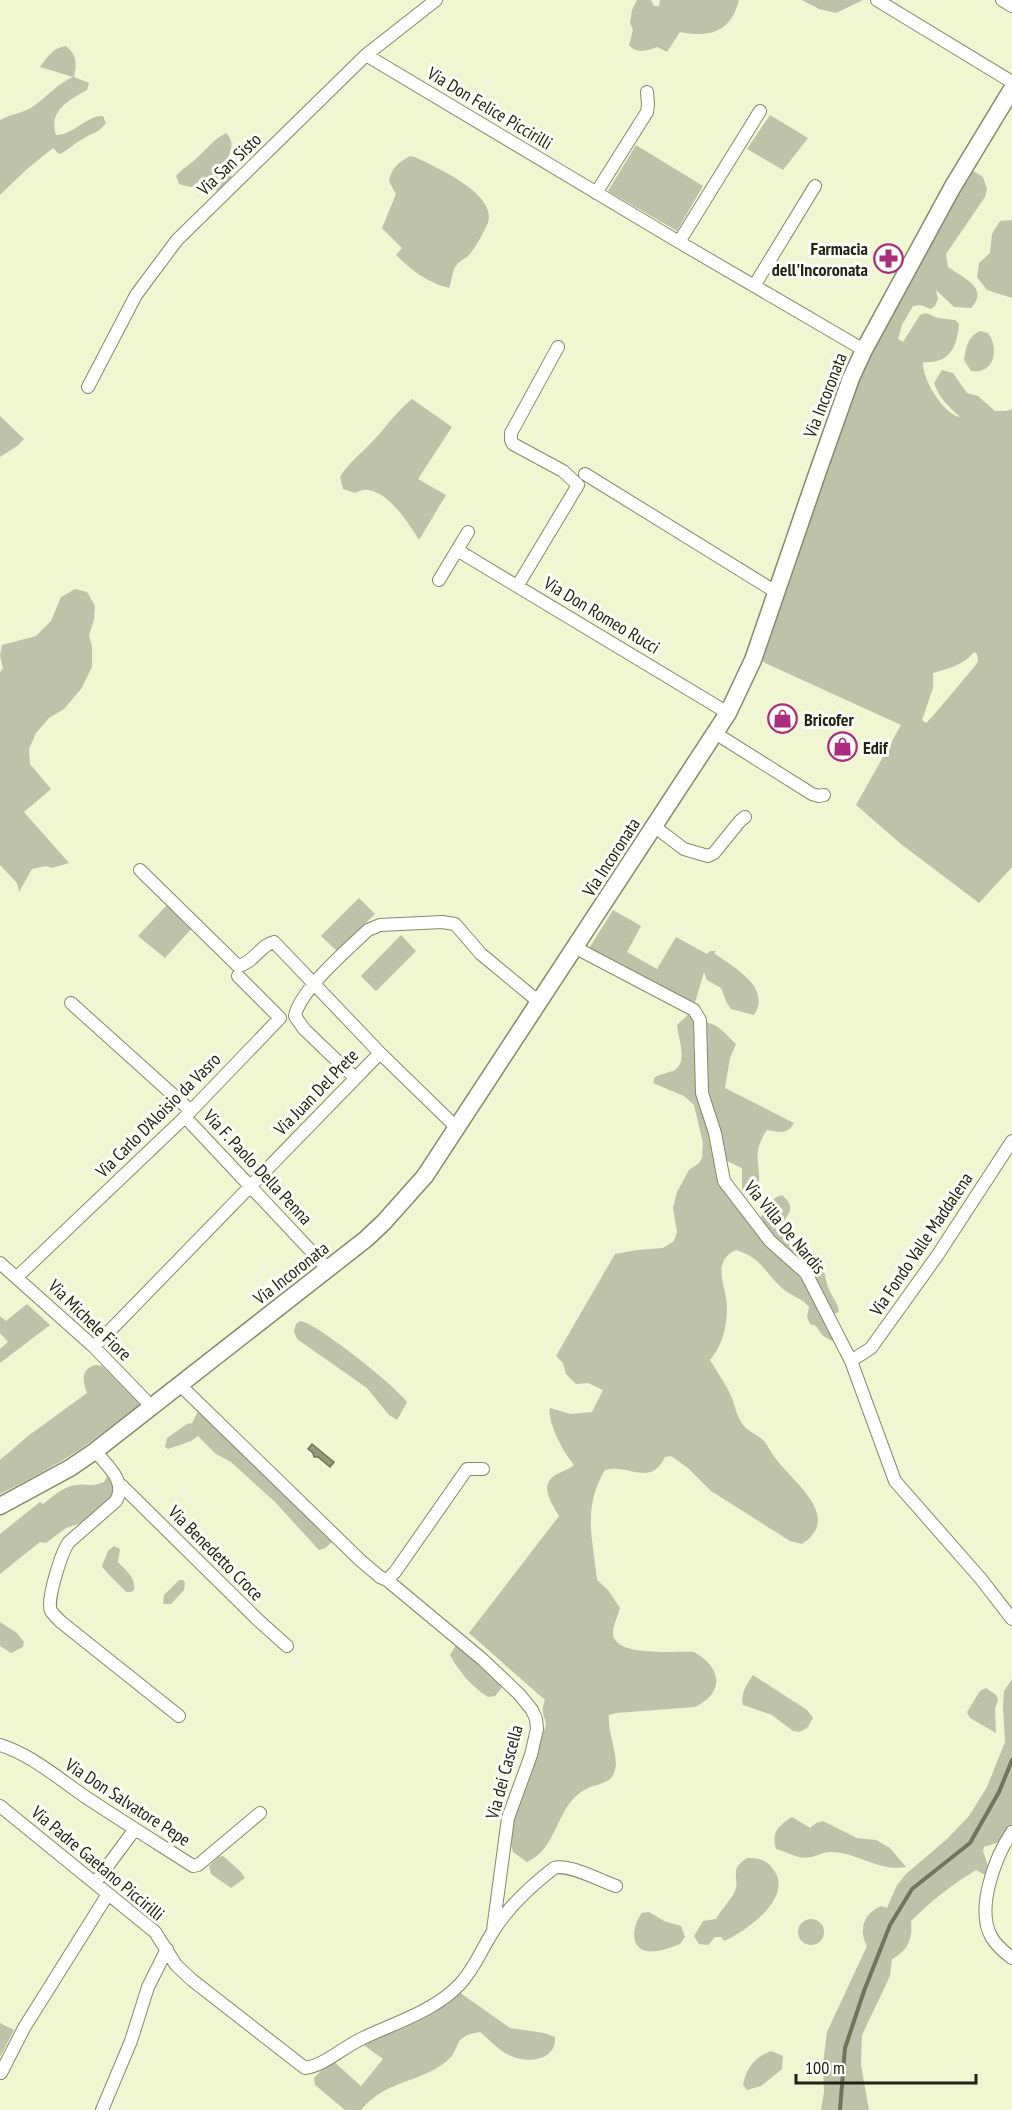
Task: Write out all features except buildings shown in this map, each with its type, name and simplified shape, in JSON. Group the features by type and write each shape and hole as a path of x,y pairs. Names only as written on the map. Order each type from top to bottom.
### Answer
{"main road":[{"name":"Via Incoronata","path":"0,1506 70,1468 152,1407 328,1269 384,1222 425,1176 728,713 753,660 851,378 952,188 1012,89"}],"street":[{"name":"Via San Sisto","path":"88,387 136,295 177,240 366,55 436,0"},
{"path":"877,0 1012,82"},
{"path":"1002,0 1012,6"},
{"name":"Via Don Felice Piccirilli","path":"366,55 864,350"},
{"path":"596,193 646,112 647,92"},
{"path":"679,242 760,111"},
{"path":"754,286 815,186"},
{"path":"518,585 578,485 562,471 513,444 511,440 511,433 558,346"},
{"path":"585,474 776,592"},
{"path":"439,580 468,532"},
{"name":"Via Don Romeo Rucci","path":"457,550 728,713"},
{"path":"715,734 812,794 824,795"},
{"path":"654,827 684,849 708,856 714,853 745,818"},
{"name":"Via Juan Del Prete","path":"94,1347 381,1053 274,942 268,943 245,965 238,966 140,870"},
{"path":"355,1078 304,1029 295,1016 297,1005 315,983 368,930 380,925 450,922 455,924 481,954 539,1002"},
{"name":"Via Villa De Nardis","path":"576,948 694,1010 700,1020 702,1092 715,1133 723,1180 770,1241 806,1274 851,1361 895,1481 981,1579 1012,1619"},
{"name":"Via Carlo D'Aloisio da Vasro","path":"17,1277 188,1114 280,1018 237,976"},
{"name":"Via F. Paolo Della Penna","path":"71,1003 188,1114 328,1269"},
{"path":"381,1053 457,1128"},
{"name":"Via Fondo Valle Maddalena","path":"851,1361 872,1348 937,1256 1012,1141"},
{"name":"Via Michele Fiore","path":"0,1263 94,1347 152,1407"},
{"name":"Via dei Cascella","path":"180,1385 360,1560 482,1659 519,1694 532,1710 537,1729 531,1755 508,1818 493,1931"},
{"name":"Via Benedetto Croce","path":"95,1451 121,1485 287,1646"},
{"path":"387,1580 395,1572 467,1469 483,1469"},
{"path":"121,1485 116,1502 69,1542 64,1549 50,1600 51,1611 61,1622 180,1716"},
{"name":"Via Don Salvatore Pepe","path":"0,1745 28,1758 193,1866 198,1865 260,1813"},
{"name":"Via Padre Gaetano Piccirilli","path":"0,1806 154,1932 176,1965 192,1980 305,2068 315,2067 359,2040 428,2008 443,1998 459,1986 473,1968 493,1931"},
{"path":"95,1883 135,1829"},
{"path":"1012,1832 1005,1842 992,1874 985,1906 986,1924 991,1937 1012,1958"},
{"path":"493,1931 513,1906 554,1868 560,1866 571,1869 616,1886"},
{"path":"1,2073 24,2028 108,1894"},
{"path":"102,2110 131,2041 148,1987 167,1949"}],"shaded area":[{"path":"637,0 651,0 654,6 659,6 660,0 739,0 731,19 725,26 710,33 680,32 667,52 657,47 638,51 629,45 633,30 630,23 632,10"},
{"path":"802,0 863,0 836,13 819,9"},
{"path":"66,46 75,60 74,77 89,83 87,90 67,102 58,113 54,127 56,135 68,132 97,117 103,116 106,123 98,131 62,153 59,154 53,148 0,195 0,120 31,108 73,77 40,67 54,51"},
{"path":"770,115 808,138 783,170 747,149"},
{"path":"226,133 232,145 224,167 232,177 218,191 204,185 190,187 179,184 176,176 216,139"},
{"path":"636,145 703,186 677,231 608,191"},
{"path":"410,156 464,184 476,193 489,214 487,225 476,246 455,268 449,288 427,279 402,261 396,255 402,248 382,228 396,194 389,181 390,176 396,166"},
{"path":"972,170 983,177 987,189 985,197 946,254 948,267 976,289 978,295 976,301 971,308 954,307 936,290 938,299 935,306 931,309 920,305 913,306 902,325 898,339 903,342 920,315 926,313 938,318 955,320 959,324 958,333 950,353 939,360 923,362 926,377 935,395 947,410 960,417 948,406 934,383 942,370 953,373 967,393 978,396 995,411 1012,409 1012,867 979,903 901,844 856,805 901,725 765,663 759,656 857,380 911,276","holes":["974,652 977,654 978,661 975,666 932,717 926,723 922,720 933,688 933,673 960,663"]},
{"path":"1011,220 1012,298 987,290 977,277 979,263 990,253 992,234 1000,221"},
{"path":"980,331 988,333 992,339 993,360 985,369 971,371 964,360 968,342"},
{"path":"412,399 452,427 418,479 446,495 419,540 398,510 384,497 368,490 355,493 343,489 340,477"},
{"path":"0,416 24,439 0,457"},
{"path":"75,589 87,592 95,606 94,620 89,635 92,647 92,667 81,689 64,709 49,718 36,733 29,749 30,764 51,789 24,812 69,863 52,868 46,866 32,869 19,892 17,883 0,865 0,672 3,668 0,656 2,645 36,636 51,621 61,597"},
{"path":"359,898 375,914 337,951 321,936"},
{"path":"167,905 193,927 165,958 138,936"},
{"path":"613,910 641,926 627,952 657,969 676,937 707,954 710,951 716,951 714,953 740,971 754,987 758,995 758,1005 754,1015 731,1009 721,988 707,980 704,972 694,1006 588,950"},
{"path":"401,935 416,951 376,991 361,976"},
{"path":"690,1013 696,1017 721,1179 804,1274 836,1343 823,1336 816,1326 810,1324 807,1317 809,1307 806,1304 782,1288 752,1257 736,1250 728,1255 722,1268 727,1308 726,1322 721,1342 710,1360 729,1391 741,1422 763,1440 776,1459 803,1489 817,1512 818,1523 813,1534 802,1544 790,1541 711,1491 688,1468 671,1456 665,1457 659,1466 646,1473 622,1469 605,1470 593,1497 591,1524 597,1580 608,1590 620,1608 613,1631 615,1640 622,1646 633,1649 694,1652 703,1658 715,1672 715,1687 705,1701 695,1707 609,1715 616,1764 613,1775 607,1781 586,1789 576,1796 568,1805 545,1847 527,1862 513,1852 510,1840 513,1818 545,1728 543,1709 545,1700 469,1633 559,1516 548,1494 548,1483 551,1478 574,1465 561,1446 551,1422 550,1408 570,1414 592,1412 603,1390 588,1383 576,1384 566,1374 563,1363 556,1356 615,1254 663,1248 674,1241 677,1232 673,1208 677,1192 689,1170 702,1158 703,1143 694,1105 684,1096 653,1083 655,1077 673,1071 681,1062 677,1025"},
{"path":"701,1022 717,1026 736,1044 730,1058 725,1088 794,1123 786,1131 767,1130 761,1140 758,1149 759,1178 755,1194 745,1194 742,1191 742,1168 725,1160 709,1108"},
{"path":"782,1195 790,1206 783,1226 785,1236 821,1266 839,1312 833,1314 773,1242 760,1219 771,1201"},
{"path":"27,1304 50,1325 0,1363 0,1349 8,1342 0,1333 0,1316 6,1321"},
{"path":"300,1321 337,1343 400,1394 407,1402 397,1420 389,1415 367,1388 297,1339 294,1331 296,1324"},
{"path":"96,1365 102,1366 142,1404 68,1457 0,1494 0,1460 28,1436 87,1393 84,1384 85,1372"},
{"path":"198,1411 332,1536 332,1542 319,1550 275,1502 231,1462 216,1454 198,1436 191,1441 168,1449 165,1447 167,1438 192,1423"},
{"path":"312,1444 334,1462 330,1467 318,1457 314,1457 308,1449"},
{"path":"108,1475 119,1489 90,1520 66,1528 46,1543 40,1542 0,1574 0,1534 40,1502 43,1504 54,1495 72,1486 99,1484 104,1482"},
{"path":"114,1546 120,1549 118,1562 130,1574 133,1581 134,1590 131,1592 126,1592 102,1566 108,1551"},
{"path":"179,1580 185,1583 184,1590 171,1604 163,1604 164,1595"},
{"path":"0,1622 17,1633 24,1642 23,1647 11,1653 0,1646"},
{"path":"457,1643 503,1686 495,1696 488,1697 482,1693 466,1679 457,1667 450,1655"},
{"path":"753,1675 807,1710 813,1718 807,1728 799,1732 793,1731 772,1715 743,1705 743,1693"},
{"path":"1012,1679 1012,1828 1003,1842 984,1847 983,1851 988,1866 987,1876 976,1870 942,1893 911,1921 911,1933 906,1948 892,1959 890,1976 862,2035 861,2065 869,2110 821,2110 827,2032 867,1946 863,1934 864,1923 875,1909 881,1906 887,1908 897,1885 906,1874 947,1839 969,1816 987,1787 1005,1742 1004,1691"},
{"path":"986,1688 998,1699 995,1709 996,1733 970,1718 967,1712 980,1691"},
{"path":"792,1817 810,1828 823,1821 857,1838 876,1840 890,1848 906,1867 886,1867 839,1853 827,1852 802,1857 776,1849 777,1830"},
{"path":"223,1856 245,1878 231,1888 211,1874 209,1866 218,1857"},
{"path":"747,1858 763,1861 775,1872 779,1882 772,1903 754,1922 733,1937 724,1941 721,1937 715,1937 708,1945 699,1944 694,1936 703,1921 716,1919 731,1898 736,1889 737,1867"},
{"path":"649,1912 664,1921 681,1926 685,1937 680,1944 654,1951 640,1948 635,1939 635,1928 642,1913"},
{"path":"811,1919 820,1923 824,1932 820,1941 811,1945 802,1941 798,1932 802,1923"},
{"path":"459,1992 510,2028 555,2037 551,2051 540,2058 525,2060 502,2051 480,2032 471,2034 461,2040 447,2061 425,2074 381,2092 361,2110 345,2110 315,2085 314,2078 332,2060 361,2086 383,2059 361,2043"},
{"path":"0,2023 14,2030 0,2057"},
{"path":"771,2051 783,2056 782,2069 761,2086 747,2090 743,2085 749,2068 760,2056"}],"waterway":[{"path":"840,2110 845,2048 890,1925 912,1889 970,1843 999,1792 1012,1760"}],"place":[{"name":"Farmacia dell'Incoronata","path":"889,258"},
{"name":"Bricofer","path":"783,719"},
{"name":"Edif","path":"842,747"}]}
